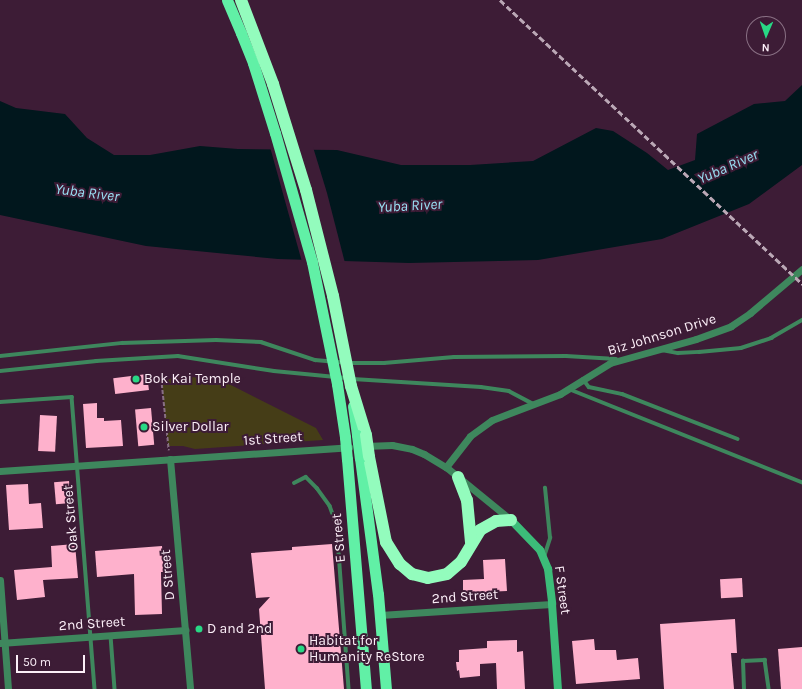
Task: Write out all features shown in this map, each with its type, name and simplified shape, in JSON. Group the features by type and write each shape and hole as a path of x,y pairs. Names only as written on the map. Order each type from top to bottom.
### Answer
{"highway":[{"name":"E Street","path":"228,0 253,63 289,181 323,309 345,437 366,689"},
{"path":"241,0 273,84 306,190 333,296 362,435 386,689"},
{"path":"364,457 386,542 395,559 404,568 422,577 442,576 457,566 471,542 485,526 502,520 511,520"},
{"path":"458,477 468,507 471,542"}],"main road":[{"name":"F Street","path":"511,520 534,542 544,558 550,583 558,689"}],"street":[{"name":"Biz Johnson Drive","path":"446,467 468,439 481,427 504,414 534,404 568,389 596,370 621,359 696,339 731,326 750,313 802,269"},
{"name":"1st Street","path":"0,471 170,458 392,444 424,454 446,467"},
{"name":"D Street","path":"170,458 190,689"},
{"name":"F Street","path":"446,467 511,520"},
{"path":"0,580 2,643 8,689"},
{"name":"2nd Street","path":"380,616 552,604"},
{"name":"2nd Street","path":"2,643 186,630"}],"lane":[{"path":"657,349 678,353 741,348 771,338 802,320"},
{"path":"0,356 122,343 216,340 260,342 315,360 351,363 384,363 454,357 553,356 621,359"},
{"path":"0,371 96,361 178,356 274,371 366,380 482,387 509,391 534,404"},
{"path":"583,379 589,388 622,394 738,439"},
{"path":"568,389 802,482"},
{"name":"Oak Street","path":"0,402 72,397 95,689"},
{"path":"294,483 306,477 317,488 330,506 337,525 349,689"},
{"path":"544,558 550,538 546,488"},
{"path":"111,636 115,689"},
{"path":"744,689 743,660 766,660 769,689"}],"path":[{"path":"162,384 170,458"}],"shaded area":[{"path":"176,375 223,381 316,428 323,440 195,449 183,446 168,446 162,384"}],"water":[{"name":"Yuba River","path":"802,85 802,165 749,204 662,239 538,260 409,263 278,259 146,246 0,215 0,101 16,108 65,114 87,138 114,155 150,155 200,146 238,149 337,150 401,165 470,165 533,161 596,128 613,131 647,153 668,170 695,160 697,134 754,104 785,101"}],"pier":[{"path":"270,147 313,147 327,193 345,263 302,262"}],"building":[{"path":"147,374 149,390 115,394 113,378"},
{"path":"97,403 97,418 104,418 104,421 121,420 123,446 86,448 83,404"},
{"name":"Silver Dollar","path":"151,408 154,445 138,446 135,409"},
{"path":"40,415 57,416 55,452 38,451"},
{"path":"69,481 71,503 56,504 54,482"},
{"path":"28,484 29,504 41,503 43,528 9,530 6,485"},
{"path":"75,544 78,578 43,580 45,597 17,600 14,570 52,567 51,546"},
{"name":"Habitat for Humanity ReStore","path":"332,544 344,689 265,689 259,609 270,597 256,598 251,553 292,550 292,547"},
{"path":"162,546 164,572 161,572 162,614 135,615 134,574 97,577 95,551"},
{"path":"505,559 507,591 463,593 463,580 484,579 483,560"},
{"path":"742,578 743,597 721,598 720,579"},
{"path":"735,619 737,653 731,653 734,689 664,689 660,624"},
{"path":"594,639 595,650 616,650 617,660 638,658 640,679 576,684 572,641"},
{"path":"517,640 517,652 523,651 525,689 497,689 496,663 480,664 480,676 460,678 459,670 457,671 456,662 459,662 459,650 487,648 487,641"},
{"path":"802,647 802,689 781,689 778,649"}],"railway":[{"path":"500,0 802,284"}],"place":[{"name":"Bok Kai Temple","path":"136,379"},
{"name":"Silver Dollar","path":"144,427"},
{"name":"D and 2nd","path":"199,629"},
{"name":"Habitat for Humanity ReStore","path":"301,649"}]}
